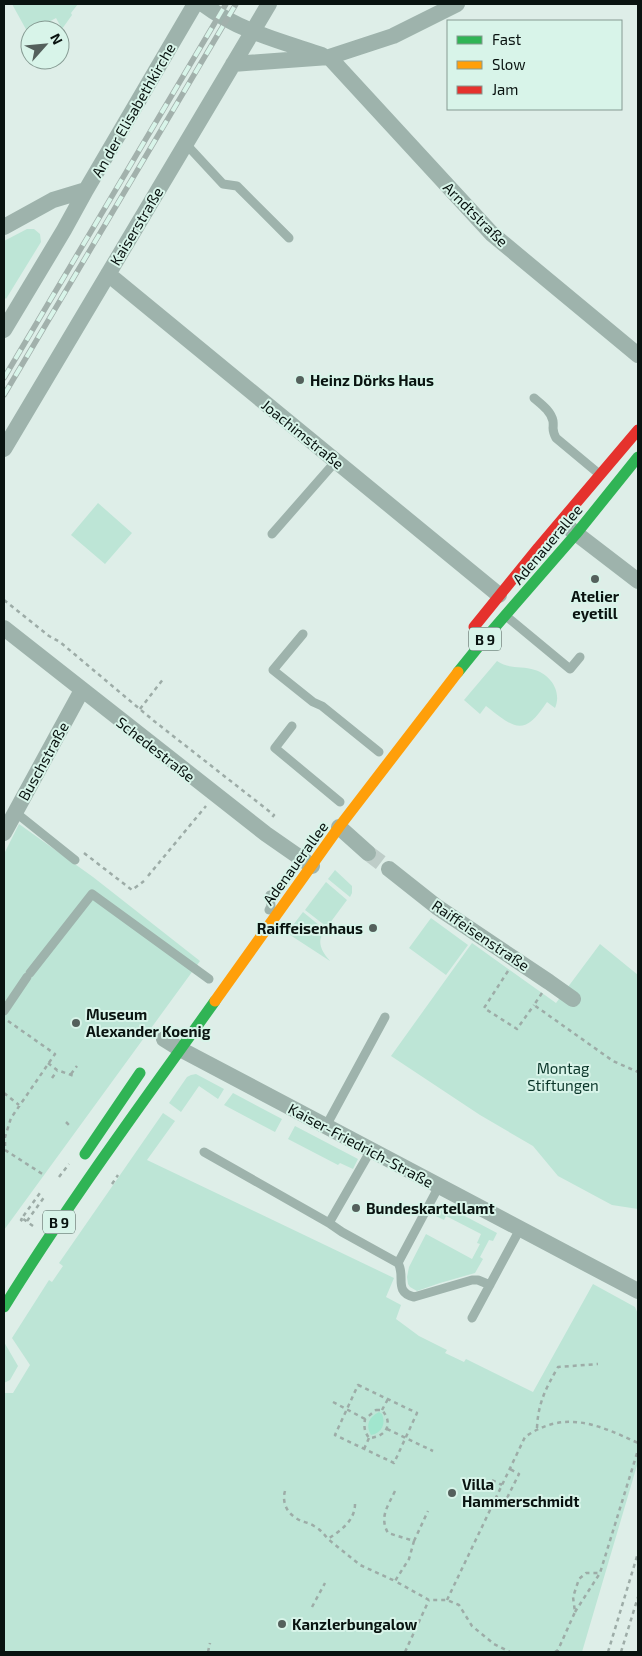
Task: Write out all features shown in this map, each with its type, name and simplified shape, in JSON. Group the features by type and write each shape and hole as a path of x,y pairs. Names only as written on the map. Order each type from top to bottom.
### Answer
{"main road":[{"name":"Adenauerallee","path":"469,634 499,594 638,430"},
{"name":"Adenauerallee","path":"4,1307 33,1260 260,937 302,860 339,827 444,690 576,534 638,457"},
{"name":"Adenauerallee","path":"259,910 273,891"},
{"path":"80,1162 148,1062"}],"street":[{"name":"An der Elisabethkirche","path":"4,227 53,200 86,190 195,4"},
{"path":"203,4 219,16 253,32 329,57"},
{"name":"Kaiserstraße","path":"4,449 269,4"},
{"path":"233,64 329,57 393,36 457,4"},
{"name":"Arndtstraße","path":"329,57 492,234 638,355"},
{"path":"6,322 64,230 86,190"},
{"name":"Joachimstraße","path":"105,279 336,461 499,594"},
{"path":"560,522 638,581"},
{"name":"Schedestraße","path":"4,628 261,831 302,860"},
{"name":"Buschstraße","path":"4,833 82,690"},
{"path":"339,827 368,852"},
{"name":"Raiffeisenstraße","path":"389,870 445,912 573,999"},
{"name":"Kaiser-Friedrich-Straße","path":"165,1039 180,1049 638,1291"}],"lane":[{"path":"185,143 224,184 237,186 289,238"},
{"path":"534,398 550,414 553,422 552,430 556,438 600,475"},
{"path":"272,534 336,461"},
{"path":"506,615 570,669 580,657"},
{"path":"302,634 273,670 312,702 322,706 379,752"},
{"path":"292,726 275,748 340,802"},
{"path":"15,812 75,860"},
{"path":"260,937 271,906 273,891"},
{"path":"4,1015 28,975 92,894 209,979"},
{"path":"326,1126 386,1017"},
{"path":"329,1223 371,1150"},
{"path":"204,1152 398,1263 401,1269 401,1286 408,1295 414,1297 472,1280 490,1284"},
{"path":"398,1263 439,1186"},
{"path":"472,1318 520,1229"}],"path":[{"path":"4,600 49,636 60,642 140,709 274,816 261,831"},
{"path":"140,709 164,678"},
{"path":"148,876 215,795"},
{"path":"516,959 484,1008 517,1029 550,982"},
{"path":"534,1005 613,1061 638,1072"},
{"path":"4,1015 55,1054 10,1118 5,1137 4,1154"},
{"path":"48,1063 57,1070 73,1075 77,1066"},
{"path":"52,1078 57,1070"},
{"path":"4,1093 19,1105"},
{"path":"4,1122 8,1126"},
{"path":"5,1150 30,1164 44,1175"},
{"path":"36,1228 22,1218 40,1193"},
{"path":"25,1221 45,1196"},
{"path":"537,1428 537,1417 541,1401 558,1367 598,1364"},
{"path":"358,1385 388,1399 417,1413 394,1463 335,1435 358,1385"},
{"path":"382,1410 388,1399"},
{"path":"333,1402 365,1419"},
{"path":"376,1410 382,1410 387,1415 387,1428 382,1434 369,1438 364,1426 365,1419 376,1410"},
{"path":"447,1600 525,1437 537,1428 562,1423 589,1423 603,1427 638,1443"},
{"path":"387,1428 432,1451"},
{"path":"364,1449 369,1438"},
{"path":"555,1652 558,1650 575,1612 600,1573 638,1450"},
{"path":"496,1500 504,1504 519,1474 510,1469"},
{"path":"492,1480 502,1485"},
{"path":"285,1491 283,1497 284,1504 295,1518 320,1529 328,1539 360,1565 395,1581 429,1600 447,1600 459,1605 472,1626 494,1644 510,1652"},
{"path":"395,1491 386,1511 383,1524 388,1533 414,1541"},
{"path":"328,1539 343,1529 350,1520 355,1504"},
{"path":"395,1581 409,1559 414,1541 428,1511"},
{"path":"608,1652 638,1553"},
{"path":"575,1612 573,1597 579,1579 586,1573 600,1573"},
{"path":"312,1608 324,1583"},
{"path":"621,1652 638,1597"},
{"path":"405,1652 429,1600"},
{"path":"208,1652 210,1643"}],"green space":[{"path":"12,4 78,4 68,20 57,20 56,18 52,20 21,20"},
{"path":"27,229 34,229 40,234 41,242 6,299 4,297 4,241"},
{"path":"98,503 132,533 105,564 71,535"},
{"path":"497,661 506,666 535,670 546,676 556,690 557,702 555,708 547,702 532,721 519,726 505,720 486,706 480,714 464,700"},
{"path":"19,824 93,877 200,961 4,1230 4,854"},
{"path":"335,870 352,886 350,897 328,879"},
{"path":"326,882 347,900 327,927 305,910"},
{"path":"303,912 325,930 320,942 324,953 330,961 287,933"},
{"path":"431,918 468,945 446,975 409,948"},
{"name":"Montag Stiftungen","path":"472,943 556,1003 600,944 638,975 638,1209 612,1205 558,1176 533,1146 480,1115 391,1056"},
{"path":"196,1074 224,1089 218,1099 199,1086 181,1112 169,1103 187,1077"},
{"path":"233,1093 282,1119 275,1132 224,1105"},
{"path":"163,1113 175,1121 147,1160 394,1278 386,1297 401,1305 396,1319 419,1336 447,1350 445,1353 464,1362 466,1359 533,1392 593,1284 635,1307 638,1314 638,1462 582,1652 4,1652 4,1393 13,1393 30,1365 12,1338 49,1280 52,1282 63,1266 59,1263"},
{"path":"295,1126 358,1159 353,1169 340,1163 338,1165 288,1139"},
{"path":"442,1204 497,1233 493,1241 489,1240 480,1257 483,1259 475,1273 417,1291 410,1287 407,1277 409,1267 426,1234 472,1259 480,1244 477,1243 481,1234 446,1216 444,1220 436,1216"},
{"path":"4,1342 18,1366 10,1380 4,1383"}],"shaded area":[{"path":"379,1412 383,1418 382,1428 371,1435 368,1428 369,1422"}],"tunnel":[{"path":"368,853 389,869"}],"railway":[{"path":"4,378 226,4"},
{"path":"4,395 236,4"}],"traffic: fast":[{"path":"458,672 576,534 638,457"},
{"path":"4,1307 80,1191 215,1001"},
{"path":"85,1154 140,1073"}],"traffic: slow":[{"path":"215,1001 339,827 458,672"}],"traffic: jam":[{"path":"474,627 638,430"}],"place":[{"name":"Heinz Dörks Haus","path":"300,380"},
{"name":"Atelier eyetill","path":"595,579"},
{"name":"Raiffeisenhaus","path":"373,928"},
{"name":"Museum Alexander Koenig","path":"76,1023"},
{"name":"Bundeskartellamt","path":"356,1208"},
{"name":"Villa Hammerschmidt","path":"452,1493"},
{"name":"Kanzlerbungalow","path":"282,1624"}]}
